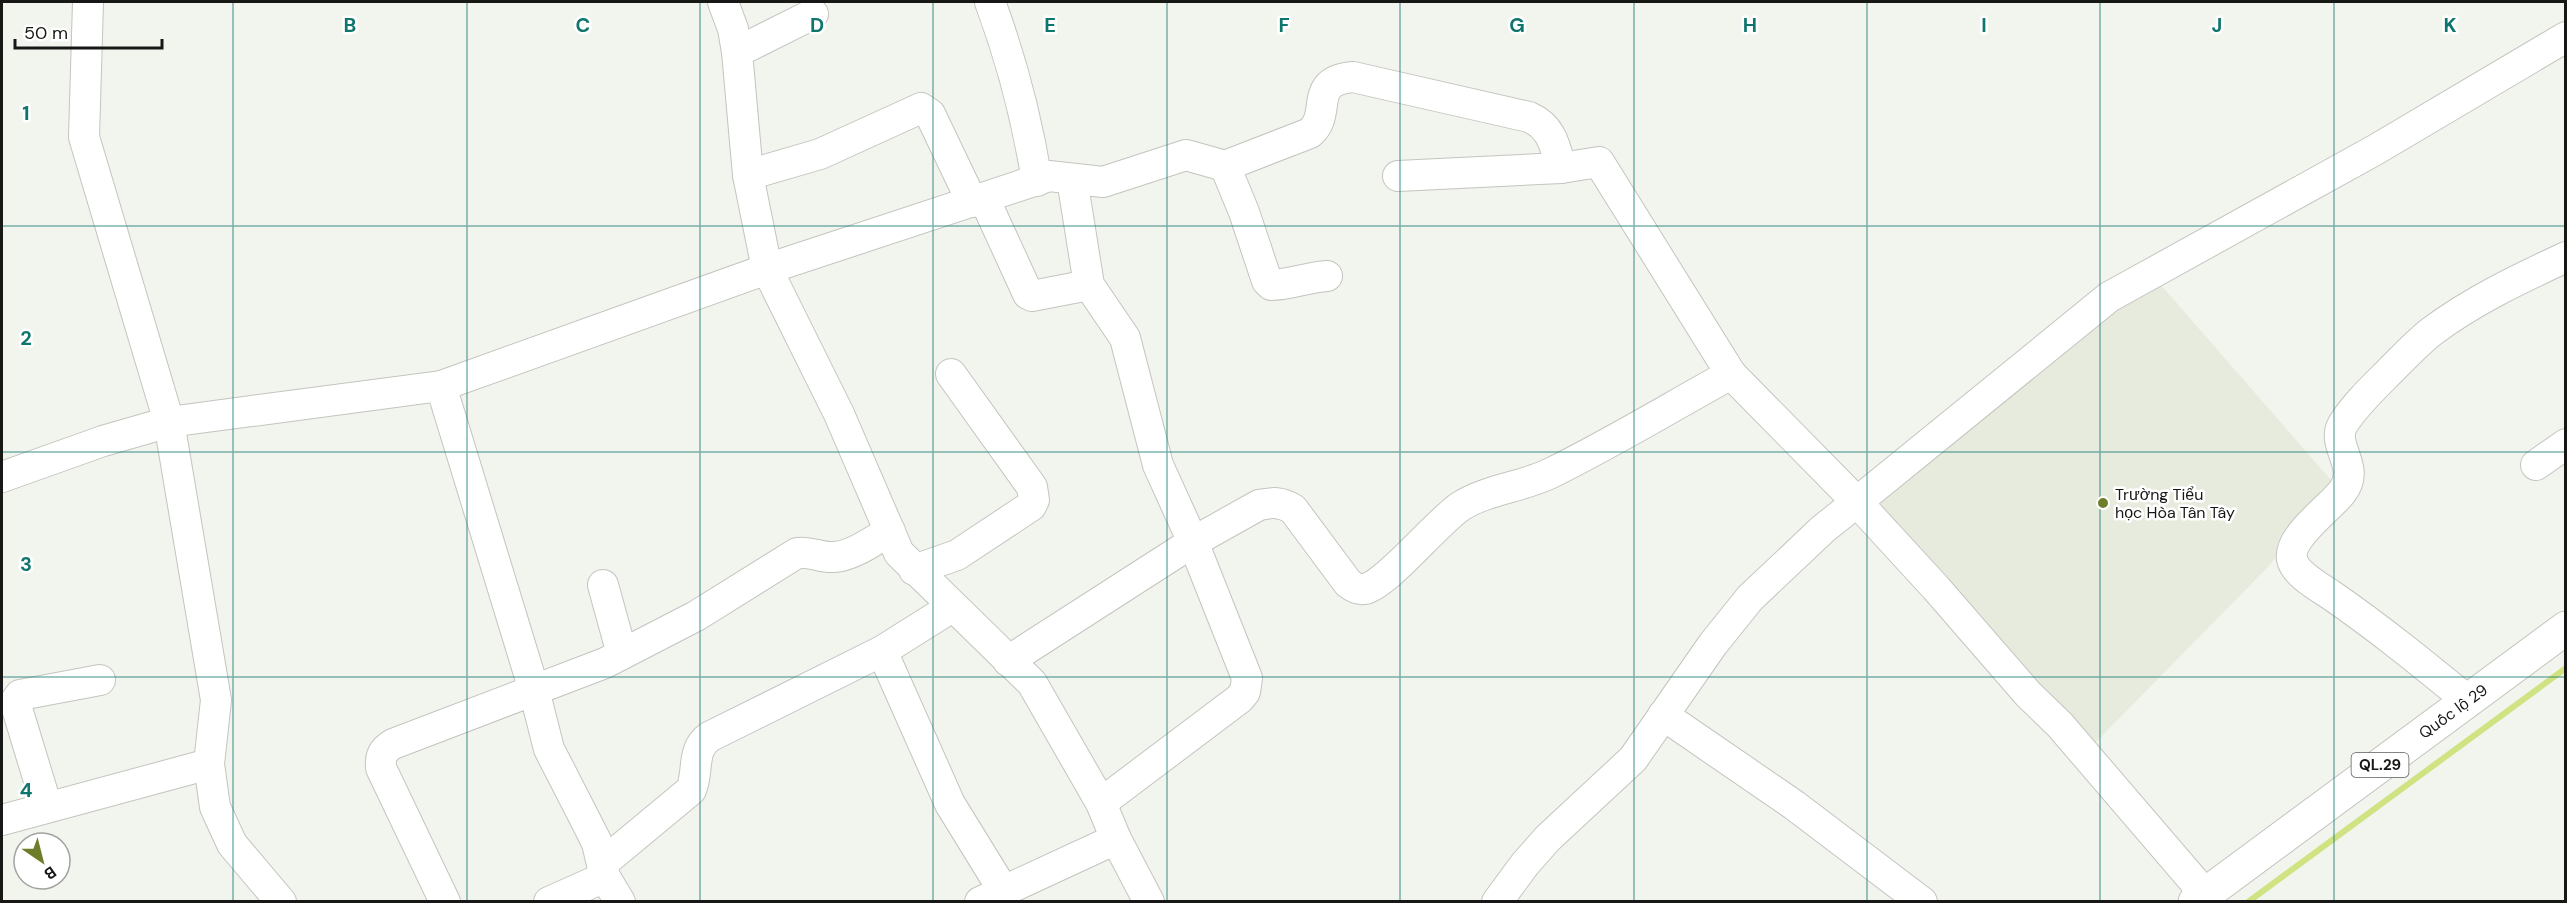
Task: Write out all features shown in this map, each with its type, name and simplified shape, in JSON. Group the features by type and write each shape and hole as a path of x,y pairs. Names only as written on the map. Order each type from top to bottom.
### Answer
{"highway":[{"name":"Quốc lộ 29","path":"2200,898 2565,628"}],"street":[{"path":"88,2 84,136 169,422 216,700 208,764 215,807 232,844 281,902"},
{"path":"723,2 732,29 736,52 748,175 767,269 838,414 899,553 1032,683 1101,803 1116,839 1149,902"},
{"path":"990,2 1011,59 1029,128 1037,181"},
{"path":"736,52 813,14"},
{"path":"1497,902 1548,838 1633,759 1713,644 1750,598 1823,529 2109,297 2375,150 2565,37"},
{"path":"2,477 103,441 169,422 441,386 767,269 1049,176 1103,182 1185,155 1226,166 1310,133 1318,124 1323,93 1327,86 1342,78 1353,77 1530,117 1540,122 1549,131 1561,168"},
{"path":"748,175 820,154 921,108 930,114 1028,294 1032,296 1089,285"},
{"path":"1398,176 1561,168 1599,162 1731,374 1857,502 2028,694 2060,725 2200,898"},
{"path":"1226,166 1267,281 1271,285 1281,285 1308,277 1327,276"},
{"path":"1072,179 1089,285 1125,338 1158,465 1193,542 1247,678 1245,692 1101,803"},
{"path":"2468,700 2374,625 2303,574 2292,559 2293,545 2343,492 2350,478 2349,464 2339,437 2342,426 2379,382 2429,334 2461,311 2517,279 2565,257"},
{"path":"914,570 957,555 971,547 1031,506 1034,500 1032,488 951,374"},
{"path":"1008,661 1193,542 1259,505 1283,503 1293,509 1348,583 1355,589 1365,589 1385,576 1460,507 1480,497 1549,474 1731,374"},
{"path":"441,386 534,690 549,749 590,827 610,880"},
{"path":"2536,465 2565,444"},
{"path":"445,902 381,768 382,755 393,744 585,672 696,616 797,553 807,552 831,558 842,556 890,531"},
{"path":"603,585 622,654"},
{"path":"549,902 610,880 691,790 696,776 697,752 702,741 882,651 952,607"},
{"path":"882,651 992,896 1116,839"},
{"path":"47,807 15,702 20,695 100,680"},
{"path":"1663,715 1803,812 1922,902"},
{"path":"2,820 208,764"}],"shaded area":[{"name":"Trường Tiểu học Hòa Tân Tây","path":"2154,277 2337,487 2266,569 2095,743 1879,511 1885,495"}],"waterway":[{"path":"2248,902 2566,668"}],"place":[{"name":"Trường Tiểu học Hòa Tân Tây","path":"2103,503"}]}
